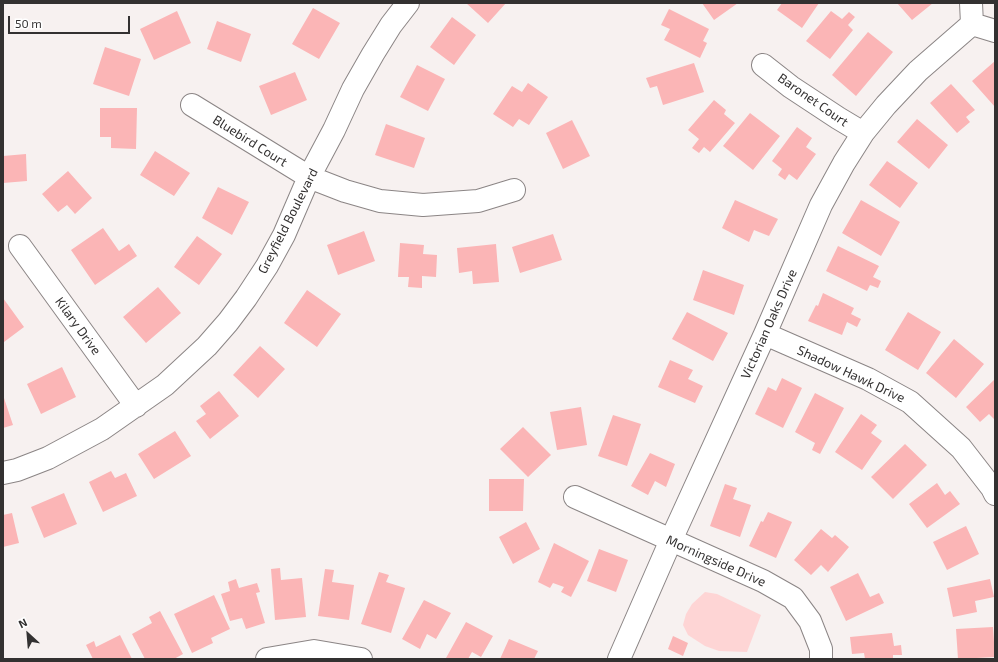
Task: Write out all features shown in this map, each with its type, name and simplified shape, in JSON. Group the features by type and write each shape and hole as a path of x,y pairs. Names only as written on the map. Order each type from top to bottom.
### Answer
{"street":[{"name":"Greyfield Boulevard","path":"3,473 17,470 48,458 102,429 136,406 170,380 207,346 228,322 267,266 284,235 309,177 373,54 391,25 408,3"},
{"path":"971,3 972,24 995,31"},
{"name":"Victorian Oaks Drive","path":"619,659 634,628 671,540 765,334 821,205 844,163 863,133 886,105 918,71 972,24"},
{"name":"Baronet Court","path":"764,65 791,87 863,133"},
{"name":"Bluebird Court","path":"192,105 309,177 345,191 380,201 423,205 478,201 514,190"},
{"name":"Kilary Drive","path":"20,246 136,406"},
{"name":"Shadow Hawk Drive","path":"765,334 868,379 910,402 961,448 995,494"},
{"name":"Morningside Drive","path":"575,497 763,582 793,598 810,621 821,649 821,659"},
{"path":"267,659 314,651 361,659"}],"shaded area":[{"path":"705,592 717,594 761,615 747,652 719,651 705,646 688,635 683,625 686,614 692,604"}],"building":[{"path":"466,3 506,3 488,23"},
{"path":"702,3 738,3 714,20"},
{"path":"782,3 819,3 802,28 777,10"},
{"path":"897,3 933,3 912,20"},
{"path":"313,8 340,23 319,59 292,44"},
{"path":"669,9 709,29 703,41 707,43 700,58 664,40 670,29 661,25"},
{"path":"177,11 191,43 154,60 140,29"},
{"path":"831,11 842,19 849,12 855,17 848,25 853,30 830,59 806,41"},
{"path":"452,17 476,35 454,65 430,47"},
{"path":"217,21 251,34 241,62 207,49"},
{"path":"868,32 893,52 856,96 832,75"},
{"path":"105,47 141,59 129,96 93,84"},
{"path":"995,61 995,107 972,81"},
{"path":"694,63 704,92 663,105 657,86 650,88 646,78"},
{"path":"417,65 445,79 428,111 400,97"},
{"path":"295,72 307,100 271,115 259,86"},
{"path":"528,83 548,97 529,125 519,119 513,127 493,114 512,86 522,92"},
{"path":"951,84 975,110 966,117 970,122 957,133 930,103"},
{"path":"714,100 726,110 724,114 735,123 710,152 704,147 699,153 692,148 699,139 688,130"},
{"path":"100,108 137,108 136,149 111,148 111,137 100,137"},
{"path":"750,113 780,136 753,170 723,146"},
{"path":"917,119 948,145 929,169 897,142"},
{"path":"572,120 590,156 563,169 546,133"},
{"path":"386,124 425,138 414,168 375,155"},
{"path":"797,127 812,138 806,147 816,154 797,180 789,174 785,180 778,175 782,169 772,161"},
{"path":"155,151 190,173 174,196 140,175"},
{"path":"26,154 27,181 3,183 3,156"},
{"path":"887,161 918,183 900,208 869,185"},
{"path":"68,171 92,198 75,214 67,205 58,212 42,194"},
{"path":"218,187 249,202 232,235 202,218"},
{"path":"735,200 778,219 769,236 754,230 749,242 722,228"},
{"path":"861,200 900,222 881,256 842,233"},
{"path":"103,228 119,251 129,244 137,256 95,285 71,250"},
{"path":"364,231 375,261 338,275 327,245"},
{"path":"553,234 562,260 520,273 512,247"},
{"path":"197,236 222,254 199,285 174,267"},
{"path":"400,243 424,245 423,254 437,255 436,277 422,276 422,288 408,287 409,277 398,277"},
{"path":"496,244 499,282 473,284 472,271 459,273 457,248"},
{"path":"838,246 879,266 873,277 881,281 878,288 870,285 867,291 826,271"},
{"path":"703,270 744,285 734,315 693,300"},
{"path":"158,287 181,313 146,343 123,317"},
{"path":"307,290 341,314 317,347 284,323"},
{"path":"823,293 854,308 851,314 861,319 857,327 847,322 842,335 808,321 816,305 818,306"},
{"path":"3,298 24,327 4,342 3,341"},
{"path":"687,312 728,333 713,361 672,339"},
{"path":"908,312 941,332 918,370 885,350"},
{"path":"954,339 984,364 956,398 926,373"},
{"path":"260,346 285,369 258,398 233,375"},
{"path":"670,360 693,370 688,379 703,386 695,403 658,387"},
{"path":"62,367 76,397 41,414 27,384"},
{"path":"782,378 802,388 783,428 755,414 768,387 776,391"},
{"path":"995,379 995,420 989,414 980,422 966,407"},
{"path":"219,391 239,416 210,439 196,421 206,414 200,406"},
{"path":"815,393 844,408 820,454 812,450 815,443 795,432"},
{"path":"4,398 13,425 3,428 3,399"},
{"path":"581,407 587,445 557,450 550,412"},
{"path":"861,414 877,425 871,433 882,441 862,470 835,452"},
{"path":"613,415 641,424 627,466 598,456"},
{"path":"523,427 551,455 528,477 500,449"},
{"path":"175,431 191,456 154,479 138,454"},
{"path":"905,444 927,465 893,499 871,477"},
{"path":"650,453 675,464 666,487 655,481 648,495 631,486"},
{"path":"111,471 115,478 126,473 137,496 103,512 89,482"},
{"path":"489,479 524,479 523,511 489,511"},
{"path":"937,483 945,495 950,491 960,504 927,528 909,504"},
{"path":"725,484 737,488 733,499 751,505 740,537 710,526"},
{"path":"64,493 77,524 44,538 31,507"},
{"path":"768,512 792,522 776,558 749,546 761,521 763,522"},
{"path":"12,513 19,543 3,547 3,515"},
{"path":"526,522 540,549 513,564 499,537"},
{"path":"966,526 979,554 947,570 933,542"},
{"path":"821,529 832,538 835,535 849,547 828,572 821,565 811,575 794,560"},
{"path":"554,543 589,561 571,597 561,592 564,587 553,583 550,588 538,582"},
{"path":"599,549 628,560 616,592 587,581"},
{"path":"280,568 281,580 302,578 306,617 275,620 271,569"},
{"path":"325,569 334,570 332,582 354,585 349,620 318,616"},
{"path":"379,572 389,575 386,582 405,588 391,633 361,624"},
{"path":"858,573 870,597 879,593 884,603 846,621 830,587"},
{"path":"236,579 239,588 257,583 260,592 256,593 265,623 246,629 242,618 230,621 221,594 230,591 228,582"},
{"path":"990,579 994,597 975,601 977,612 953,617 947,588"},
{"path":"214,595 230,629 211,638 213,643 192,653 174,614"},
{"path":"424,600 451,613 436,639 427,634 420,649 402,639"},
{"path":"160,611 183,654 174,659 145,659 132,634 152,623 149,617"},
{"path":"466,622 493,636 481,657 472,652 468,659 446,658"},
{"path":"993,627 995,657 958,659 956,629"},
{"path":"892,633 894,646 901,645 902,655 893,655 893,659 865,659 864,653 852,654 850,637"},
{"path":"120,635 132,659 93,659 86,645 94,641 96,647"},
{"path":"673,636 688,643 683,656 668,649"},
{"path":"509,639 538,651 534,659 500,659"}]}
